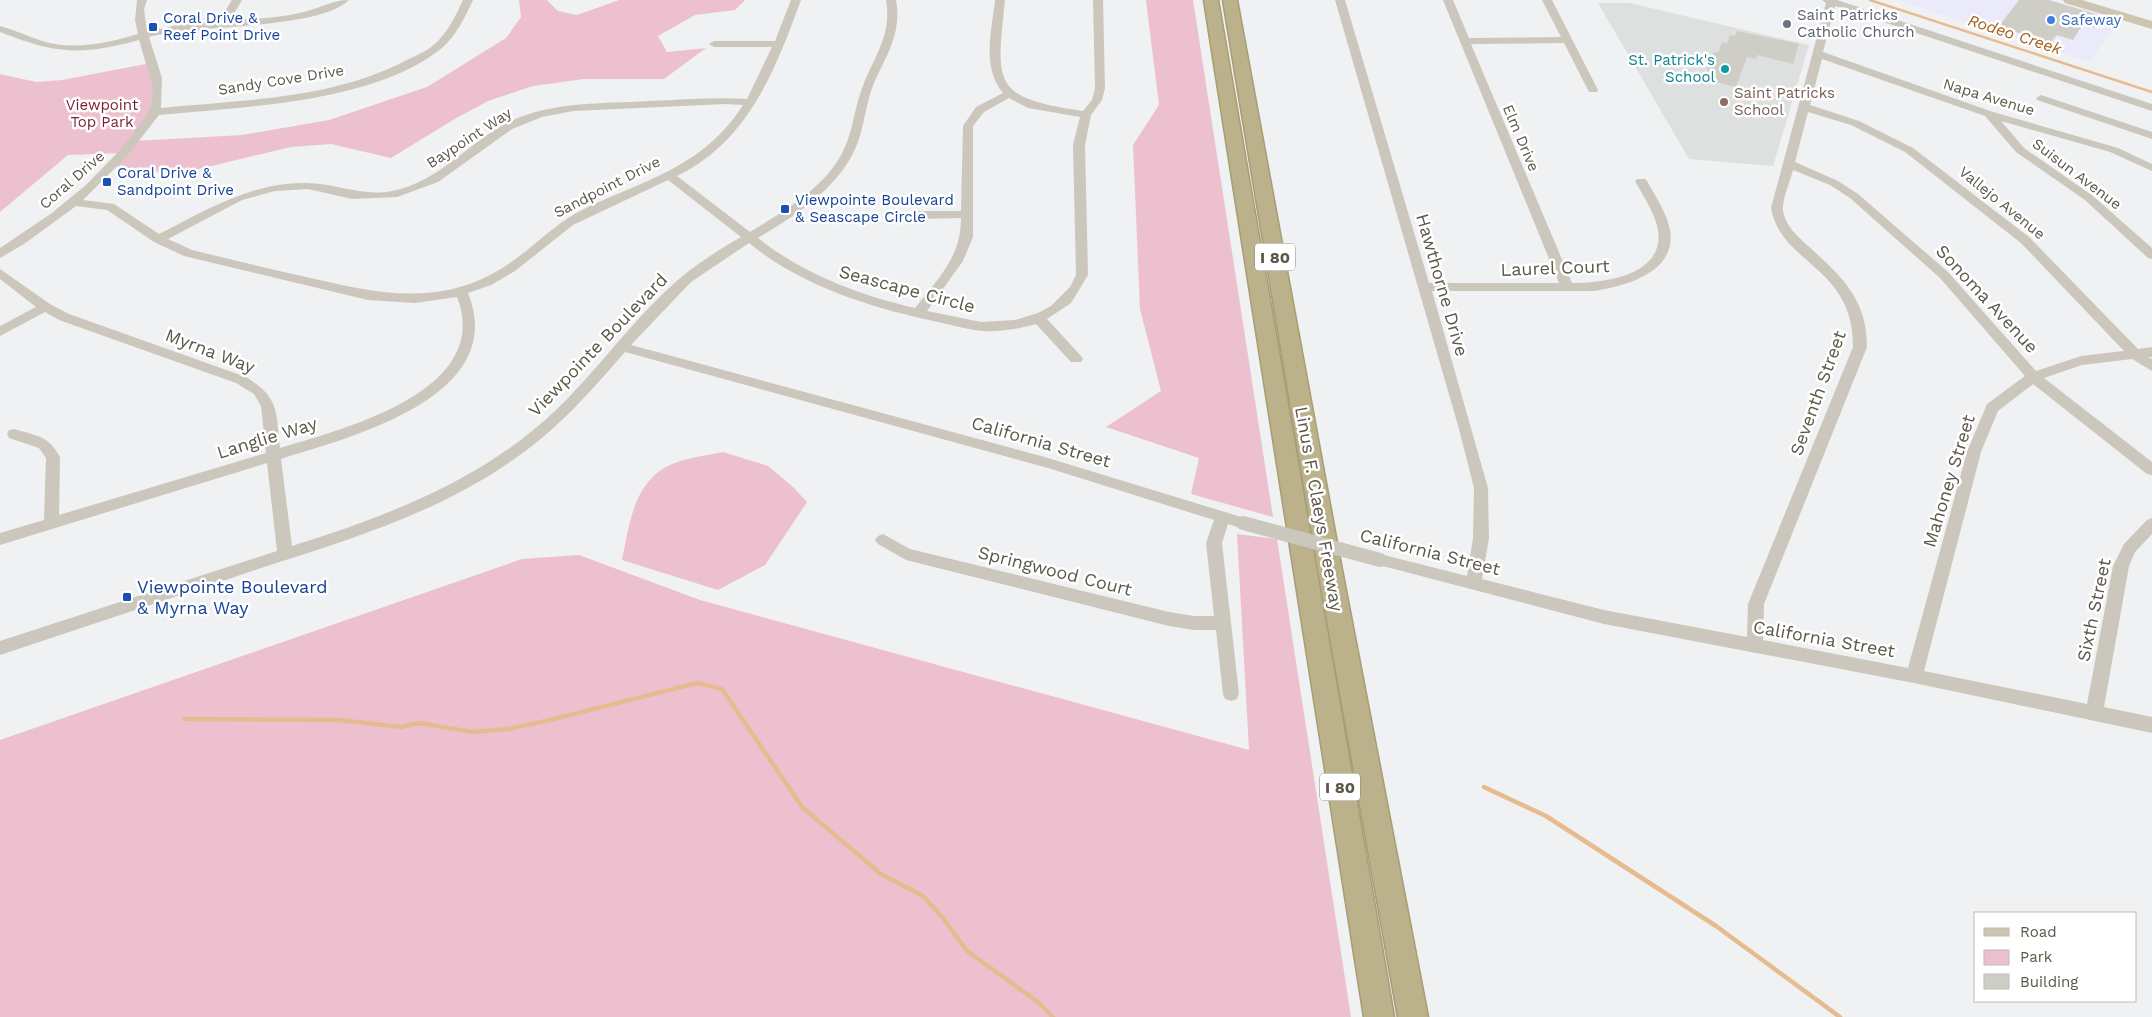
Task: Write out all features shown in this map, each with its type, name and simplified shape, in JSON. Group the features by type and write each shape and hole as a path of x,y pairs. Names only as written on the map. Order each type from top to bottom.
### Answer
{"highway":[{"name":"Linus F. Claeys Freeway","path":"1211,0 1379,1017"},
{"name":"Linus F. Claeys Freeway","path":"1230,0 1331,579 1413,1017"}],"main road":[{"path":"2070,0 2152,25"},
{"path":"2086,0 2152,20"}],"street":[{"name":"Coral Drive","path":"0,254 75,202 122,157 155,112 158,87 144,36 139,7 142,0"},
{"path":"223,23 237,0"},
{"path":"0,29 45,46 74,49 176,28 293,17 320,10 344,0"},
{"name":"Sandy Cove Drive","path":"155,112 294,96 355,84 406,66 441,43 459,20 468,0"},
{"name":"Sandpoint Drive","path":"75,202 110,207 158,239 188,253 368,296 403,300 462,292 510,269 549,236 569,222 692,162 715,147 730,132 767,72 796,0"},
{"name":"Viewpointe Boulevard","path":"0,648 285,555 400,515 453,490 489,469 550,423 681,284 711,261 791,212 824,185 851,149 856,136 866,91 891,37 894,10 891,0"},
{"path":"1000,0 995,64 998,80 1010,94 1038,108 1086,115"},
{"name":"Seascape Circle","path":"667,174 783,262 824,285 918,314 984,327 1012,325 1039,319 1055,310 1070,297 1078,286 1082,275 1079,146 1086,115 1097,100 1100,88 1098,0"},
{"name":"Hawthorne Drive","path":"1340,0 1481,488 1481,538 1473,584"},
{"name":"Elm Drive","path":"1448,0 1567,287"},
{"path":"1547,0 1593,90"},
{"path":"1830,1 2152,108"},
{"name":"Seventh Street","path":"1755,647 1756,604 1860,347 1862,329 1858,312 1849,295 1796,241 1779,219 1777,208 1818,54 1830,1"},
{"path":"1465,41 1568,40"},
{"path":"714,44 779,44"},
{"name":"Napa Avenue","path":"1818,54 1989,114 2114,150 2152,168"},
{"path":"918,314 957,261 967,236 968,126 976,112 1010,94"},
{"path":"2041,98 2152,136"},
{"name":"Baypoint Way","path":"158,239 238,198 275,188 308,186 352,195 393,195 434,180 508,127 539,114 573,108 726,101 749,102"},
{"name":"Vallejo Avenue","path":"1804,107 1855,123 1909,150 2025,240 2136,355 2152,366"},
{"name":"Suisun Avenue","path":"1989,114 2020,150 2089,198 2152,254"},
{"name":"Sonoma Avenue","path":"1789,164 1834,183 1861,202 1944,275 2033,377 2152,470"},
{"name":"Laurel Court","path":"1424,287 1567,287 1617,284 1640,274 1656,261 1663,246 1664,230 1641,181"},
{"path":"919,215 968,214"},
{"name":"Myrna Way","path":"0,273 45,307 81,323 241,380 258,391 268,406 285,555"},
{"name":"Langlie Way","path":"0,539 275,456 381,421 413,403 435,386 458,360 468,338 470,318 462,292"},
{"path":"0,332 45,307"},
{"path":"1039,319 1076,359"},
{"name":"California Street","path":"623,347 1048,463 1243,523 1604,617 1914,676 2152,725"},
{"name":"Mahoney Street","path":"1914,676 1974,452 1992,408 2033,377 2081,361 2152,352"},
{"path":"14,434 44,444 53,457 52,523"},
{"path":"1223,517 1214,543 1231,694"},
{"name":"Sixth Street","path":"2094,713 2121,566 2129,548 2152,524"},
{"name":"Springwood Court","path":"883,540 906,554 1169,619 1194,623 1224,623"}],"shaded area":[{"path":"1898,0 2052,0 2118,19 2090,62"},
{"name":"Saint Patricks School","path":"1598,3 1629,3 1809,45 1773,166 1689,159"}],"green space":[{"name":"Viewpoint Top Park","path":"519,0 547,0 558,11 577,15 619,0 745,0 735,10 695,15 658,36 667,52 706,48 664,79 584,79 533,86 488,101 391,158 331,144 291,147 178,174 113,166 124,153 68,155 0,212 0,74 36,82 62,80 151,63 155,112 133,141 242,135 329,120 427,87 506,38 521,17"},
{"path":"1146,0 1193,0 1273,517 1191,494 1199,458 1106,427 1161,391 1140,309 1133,145 1159,105"},
{"path":"723,452 768,466 793,487 807,502 765,565 718,590 622,560 636,502 652,478 663,469 678,462"},
{"path":"1237,534 1277,539 1351,1017 0,1017 0,740 522,559 579,555 700,600 1249,750"}],"building":[{"name":"Safeway","path":"2019,0 2049,0 2102,16 2095,28 2083,24 2073,40 2057,35 2049,44 1999,26"},
{"name":"St. Patrick's School","path":"1737,31 1799,44 1793,64 1757,55 1756,59 1747,57 1736,87 1704,79 1714,52 1718,53 1722,42 1727,43 1730,35 1735,36"}],"waterway":[{"name":"Rodeo Creek","path":"1870,0 2152,92"},
{"path":"184,719 339,720 401,727 419,723 472,732 508,729 550,720 697,683 722,689 802,807 881,874 923,896 943,918 967,951 1038,1002 1053,1017"},
{"path":"1484,787 1546,816 1716,926 1840,1017"}],"place":[{"name":"Safeway","path":"2051,20"},
{"name":"Saint Patricks Catholic Church","path":"1787,24"},
{"name":"Coral Drive & Reef Point Drive","path":"153,27"},
{"name":"St. Patrick's School","path":"1725,69"},
{"name":"Saint Patricks School","path":"1724,102"},
{"name":"Coral Drive & Sandpoint Drive","path":"107,182"},
{"name":"Viewpointe Boulevard & Seascape Circle","path":"785,209"},
{"name":"Viewpointe Boulevard & Myrna Way","path":"127,597"}]}
